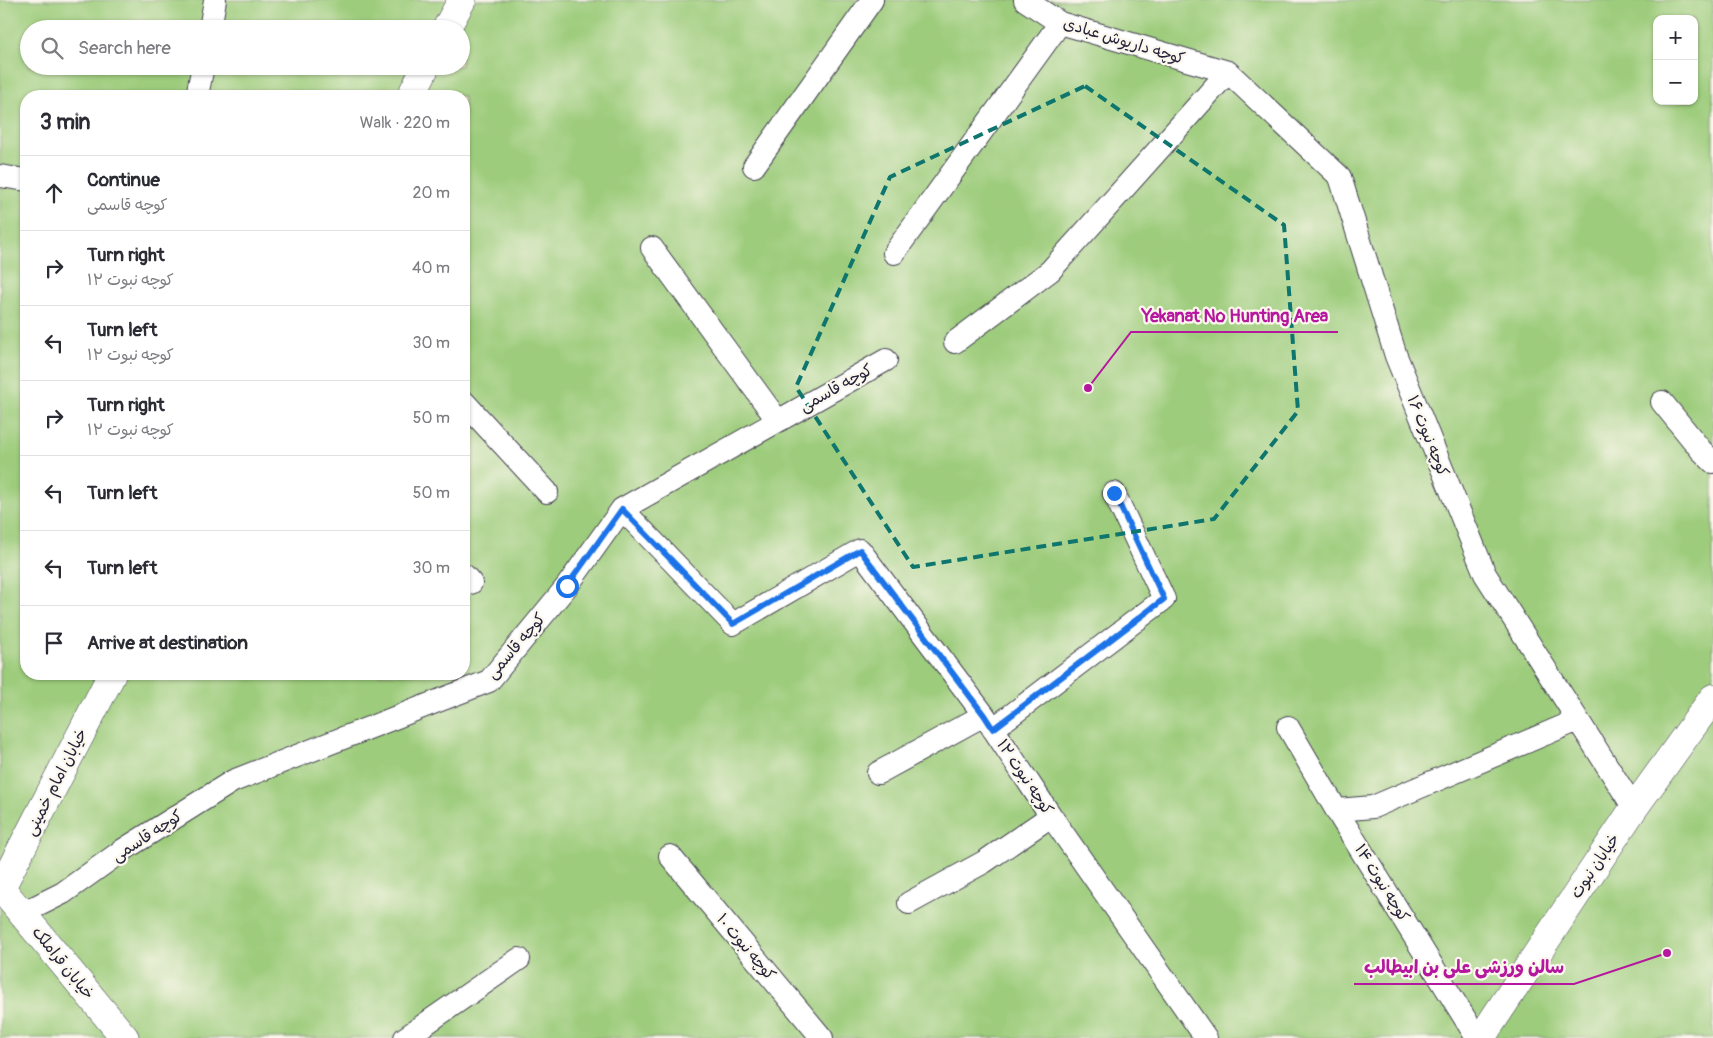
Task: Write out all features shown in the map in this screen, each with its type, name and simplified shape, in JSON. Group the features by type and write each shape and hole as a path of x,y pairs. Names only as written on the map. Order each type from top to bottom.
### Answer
{"street":[{"path":"212,20 215,0"},
{"path":"451,20 462,0"},
{"path":"754,166 872,0"},
{"name":"کوچه داریوش عبادی","path":"1025,0 1060,23 1228,72"},
{"path":"894,253 1060,23"},
{"path":"955,342 1050,271 1228,72"},
{"name":"کوچه نبوت ۱۶","path":"1228,72 1340,177 1396,356 1485,574 1634,808"},
{"path":"198,90 200,75"},
{"path":"413,90 421,75"},
{"path":"0,176 20,179"},
{"path":"652,248 778,421"},
{"name":"کوچه قاسمی","path":"23,913 64,893 123,850 233,781 489,681 567,586 622,509 886,360"},
{"path":"1662,402 1713,462"},
{"path":"470,409 547,492"},
{"path":"878,773 988,722 1164,599 1114,493"},
{"name":"کوچه نبوت ۱۲","path":"622,509 733,624 860,550 988,722 1051,816 1206,1038"},
{"name":"خیابان امام خمینی","path":"0,888 109,680"},
{"name":"خیابان نبوت","path":"1481,1038 1634,808 1713,698"},
{"path":"1337,810 1373,806 1578,720"},
{"name":"کوچه نبوت ۱۴","path":"1288,727 1477,1038"},
{"path":"909,903 984,862 1051,816"},
{"name":"کوچه نبوت ۱۰","path":"670,856 822,1038"},
{"name":"خیابان قراملک","path":"0,888 23,913 125,1038"},
{"path":"405,1038 519,959"}],"highlighted area":[{"path":"1085,86 1284,225 1298,411 1214,519 913,567 796,387 890,177"}],"green space":[{"path":"0,0 1713,0 1713,1038 0,1038"}],"place":[{"name":"Yekanat No Hunting Area","path":"1088,388"},
{"name":"سالن ورزشی علی بن ابیطالب","path":"1667,953"}],"route":[{"path":"567,586 622,509 733,624 860,550 993,729 1164,599 1114,493"}]}
